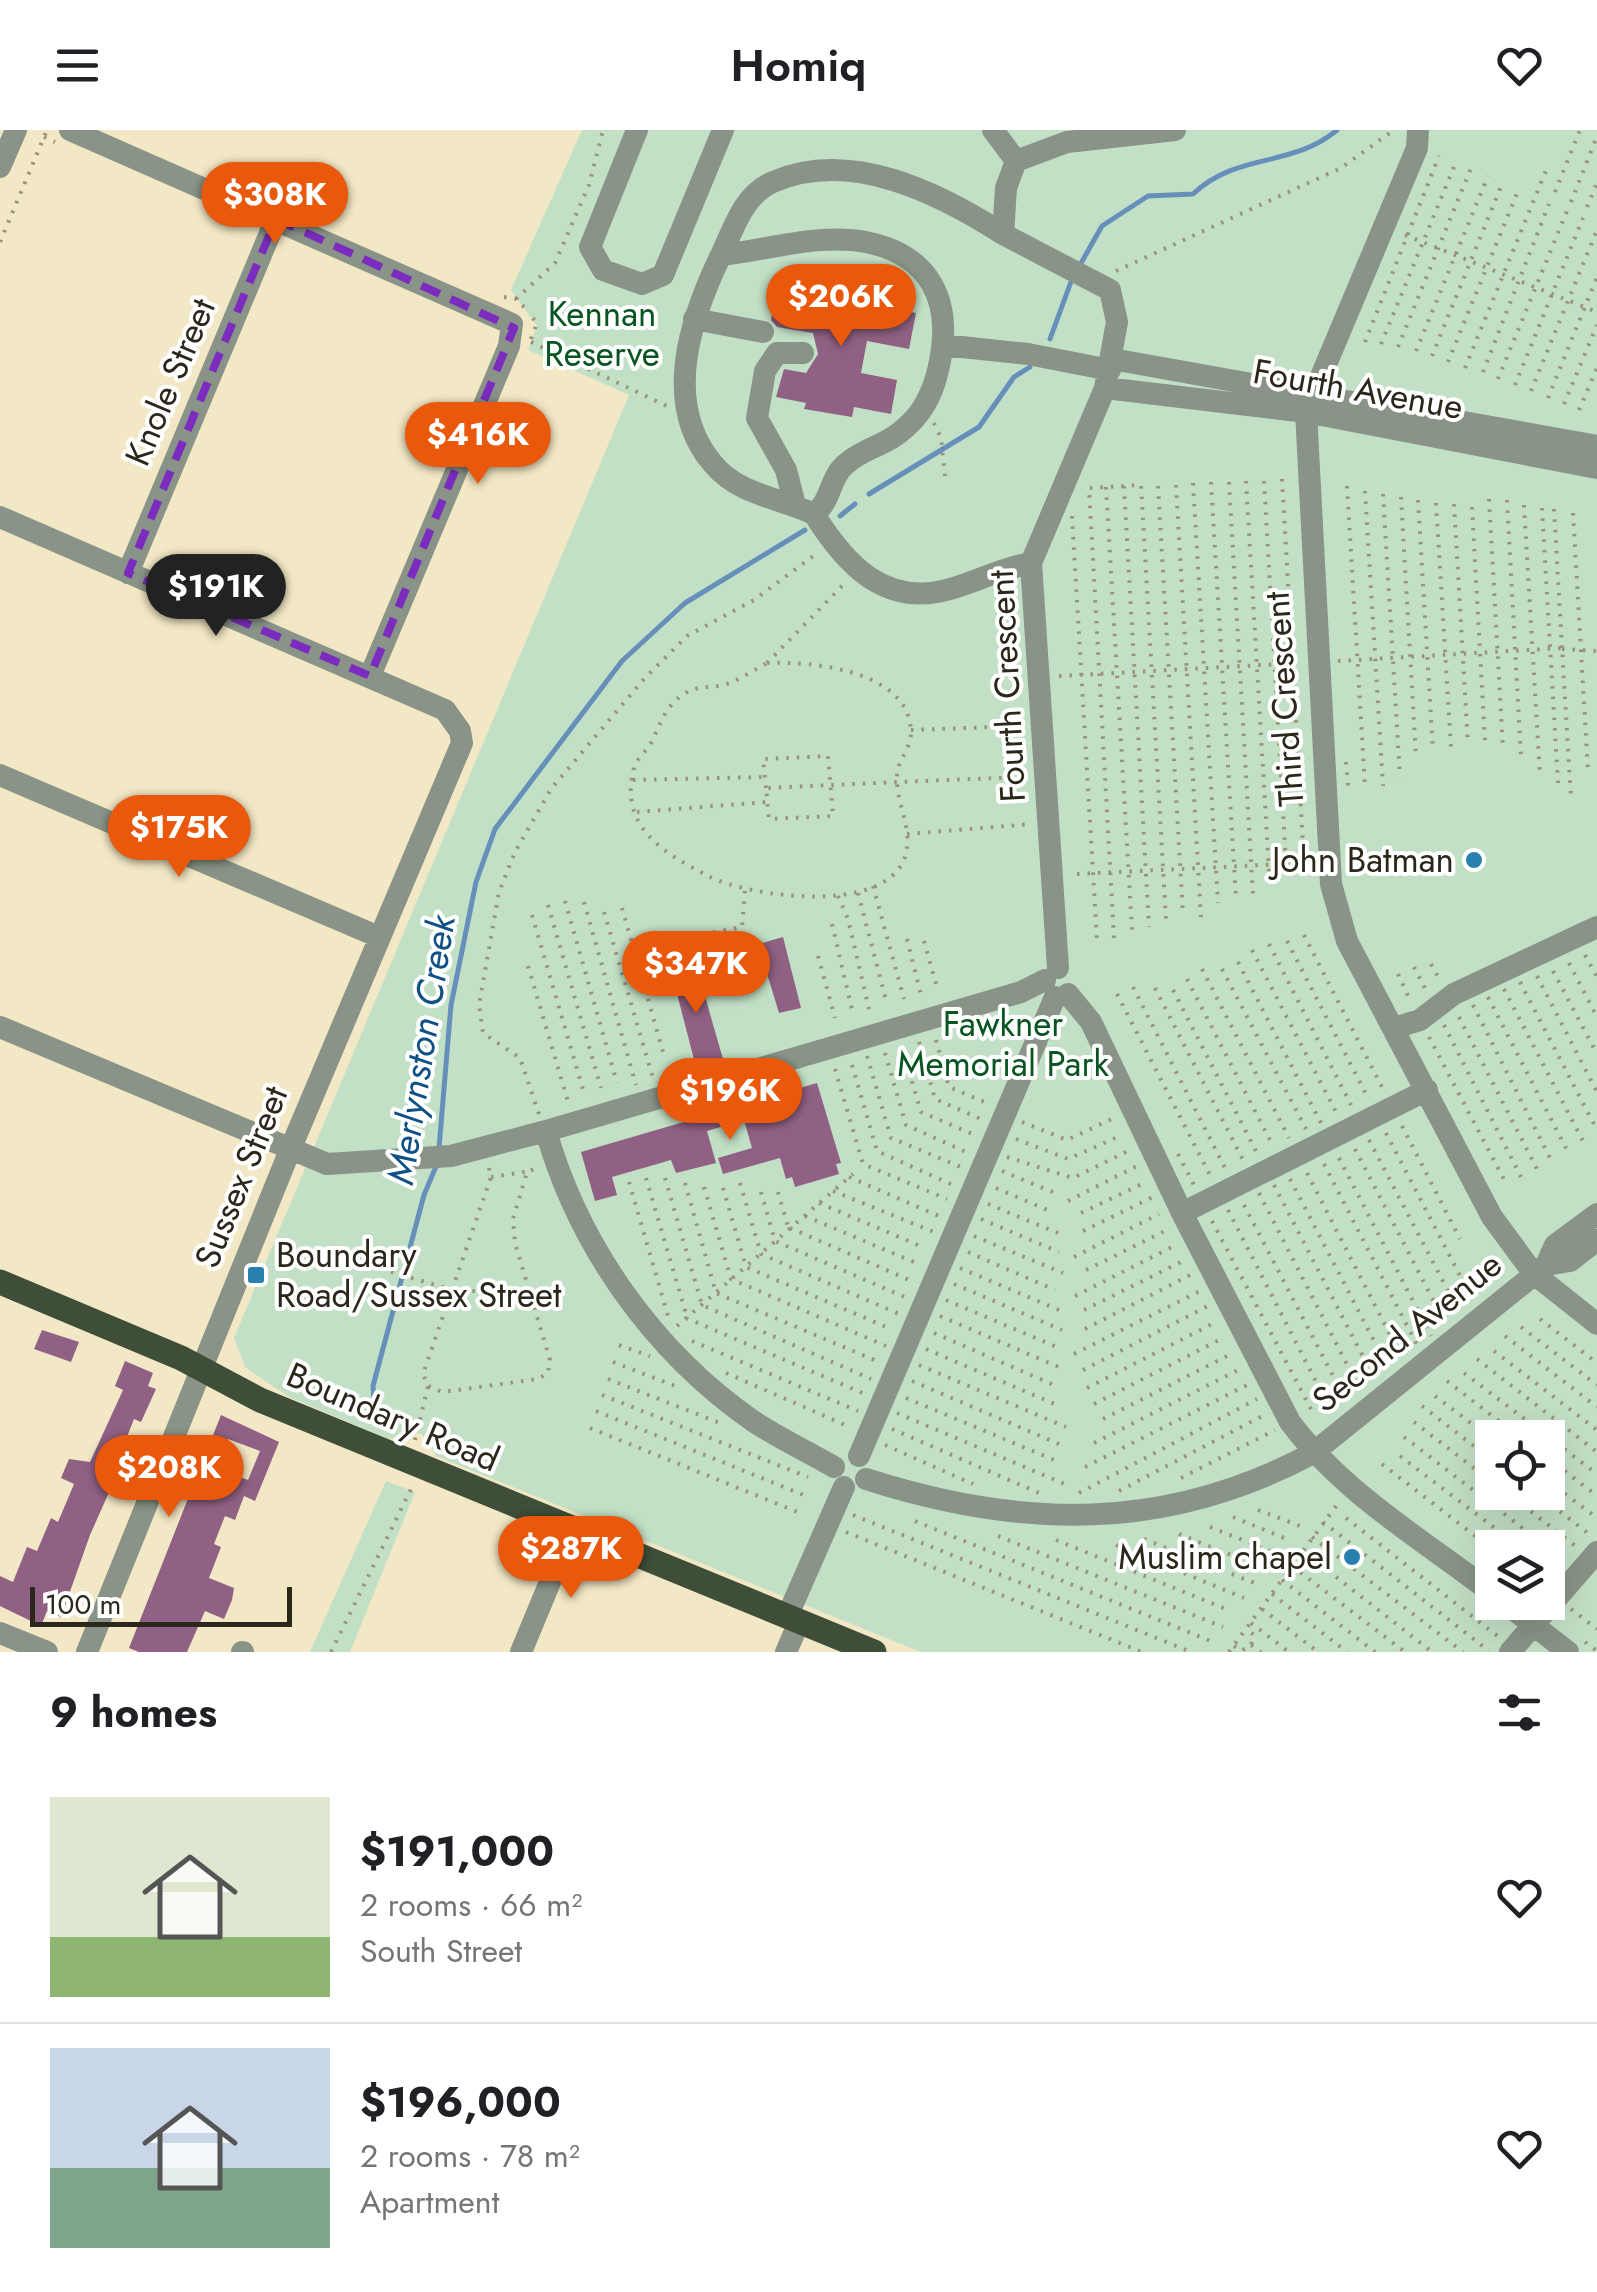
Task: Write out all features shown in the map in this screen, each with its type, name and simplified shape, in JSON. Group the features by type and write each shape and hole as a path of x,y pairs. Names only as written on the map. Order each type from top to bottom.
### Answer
{"main road":[{"name":"Boundary Road","path":"0,1282 202,1369 410,1474 572,1529 874,1652"}],"street":[{"path":"0,167 16,130"},
{"path":"0,516 370,676 510,316 70,130"},
{"path":"638,130 590,247 603,270 642,284 663,275 723,130"},
{"path":"993,130 1016,161"},
{"path":"1003,234 1006,188 1016,161 1066,142 1175,130"},
{"name":"Third Crescent","path":"1418,130 1417,148 1367,276 1309,403 1317,662 1331,884 1347,941 1492,1217 1597,1324"},
{"path":"721,255 824,239 864,242 895,251 923,268 934,280 944,313 944,344 937,378 924,407 886,445 847,462 831,483 824,507 805,509 741,490 712,463 691,418 686,360 694,319 702,292 721,255 752,197 768,184 807,173 866,174 906,183 938,196 1081,276"},
{"name":"Knole Street","path":"128,572 276,219"},
{"name":"Fourth Crescent","path":"1057,985 1031,563 1109,372 1115,304 1110,290 1081,276"},
{"path":"694,319 763,332"},
{"name":"Fourth Avenue","path":"944,344 1028,354 1109,372 1597,446"},
{"path":"803,353 777,353 768,361 756,418 805,509 857,570 882,586 922,593 948,590 1031,563"},
{"name":"Fourth Avenue","path":"1309,403 1597,469"},
{"path":"1597,456 1597,469"},
{"name":"Sussex Street","path":"87,1652 290,1150 458,754 460,731 446,710 370,676"},
{"path":"0,775 379,936"},
{"path":"1394,1028 1506,973"},
{"path":"0,1026 327,1164 450,1156 485,1148 1021,992 1057,985"},
{"path":"1057,985 1091,1022 1209,1264 1313,1453 1475,1581"},
{"path":"786,1652 844,1455 929,1276 1057,985"},
{"path":"1209,1264 1392,1107 1427,1090"},
{"path":"546,1131 572,1208 616,1280 684,1364 754,1421 854,1488 866,1479 866,1464 929,1276"},
{"name":"Second Avenue","path":"866,1479 1009,1514 1106,1516 1200,1499 1269,1475 1313,1453 1395,1383 1540,1270 1555,1245 1597,1214"},
{"name":"Second Avenue","path":"1540,1270 1570,1262 1597,1240"},
{"path":"521,1652 572,1529"},
{"path":"1504,1650 1592,1556"},
{"path":"1527,1620 1568,1652"},
{"path":"0,1633 47,1652"}],"path":[{"path":"0,242 47,130"},
{"path":"603,130 589,185 555,263 510,316 691,418"},
{"path":"1081,276 1341,168 1394,130"},
{"path":"1555,192 1580,130"},
{"path":"1571,202 1597,136"},
{"path":"1365,342 1439,156"},
{"path":"1381,344 1456,162"},
{"path":"1398,347 1471,168"},
{"path":"1465,368 1547,168"},
{"path":"1416,351 1488,176"},
{"path":"1587,207 1597,182"},
{"path":"1432,356 1502,184"},
{"path":"1448,362 1518,191"},
{"path":"1483,372 1550,204"},
{"path":"1498,380 1567,212"},
{"path":"1515,386 1583,218"},
{"path":"1531,392 1597,230"},
{"path":"1406,235 1597,312"},
{"path":"1548,398 1597,277"},
{"path":"1564,404 1597,325"},
{"path":"1580,410 1597,368"},
{"path":"941,438 945,476"},
{"path":"1282,479 1304,863"},
{"path":"1264,480 1286,864"},
{"path":"1246,481 1270,888"},
{"path":"1211,482 1236,899"},
{"path":"1229,482 1253,896"},
{"path":"1194,484 1218,903"},
{"path":"1114,938 1089,488 1141,485 1166,920"},
{"path":"1176,485 1202,917"},
{"path":"1124,486 1149,928"},
{"path":"1158,486 1184,914"},
{"path":"1347,486 1365,786"},
{"path":"1106,487 1132,930"},
{"path":"1365,491 1383,786"},
{"path":"1383,494 1400,777"},
{"path":"1401,497 1416,758"},
{"path":"1418,500 1433,751"},
{"path":"1489,500 1503,749"},
{"path":"1507,500 1521,758"},
{"path":"1436,503 1451,748"},
{"path":"1454,504 1468,745"},
{"path":"1524,505 1540,776"},
{"path":"1472,506 1485,742"},
{"path":"1072,508 1096,940"},
{"path":"1542,508 1558,783"},
{"path":"1554,509 1571,798"},
{"path":"1573,513 1588,772"},
{"path":"546,1131 520,1058 483,1033 479,1005 495,910 516,852 551,789 687,636 754,600 832,542"},
{"path":"767,663 823,663 860,675 893,697 912,730 909,748 896,773 907,834 902,864 858,893 838,896 745,891 670,853 642,833 633,780 634,768 673,702 702,685 725,685 767,663 857,570"},
{"path":"1039,676 1550,649 1597,652"},
{"path":"912,730 1041,726"},
{"path":"828,756 830,785 833,816 769,819 763,759 828,756"},
{"path":"766,788 1045,776"},
{"path":"633,780 765,777"},
{"path":"636,812 767,802"},
{"path":"907,834 1048,823"},
{"path":"1077,874 1314,862"},
{"path":"872,886 904,1000"},
{"path":"725,948 731,948 730,942 691,946 690,937 742,926 745,891"},
{"path":"858,893 888,1004"},
{"path":"838,896 848,919 869,1010"},
{"path":"565,901 617,1084"},
{"path":"584,902 636,1087"},
{"path":"548,905 600,1088"},
{"path":"622,908 663,1052"},
{"path":"604,912 654,1083"},
{"path":"532,914 584,1092"},
{"path":"832,924 853,1014"},
{"path":"1304,935 1460,1240"},
{"path":"907,939 922,995"},
{"path":"924,941 938,990"},
{"path":"818,956 835,1018"},
{"path":"1431,964 1506,973 1597,1016"},
{"path":"528,966 569,1106"},
{"path":"1414,967 1597,977"},
{"path":"1506,973 1597,1092"},
{"path":"1506,973 1597,1130"},
{"path":"1506,973 1585,1145"},
{"path":"1506,973 1570,1154"},
{"path":"1506,973 1552,1162"},
{"path":"1506,973 1538,1170"},
{"path":"1506,973 1521,1176"},
{"path":"1506,973 1506,1185"},
{"path":"1398,974 1506,973 1597,1054"},
{"path":"918,1039 935,1099 929,1276"},
{"path":"929,1276 949,1087 936,1040"},
{"path":"884,1051 906,1125 929,1276 1059,1462"},
{"path":"903,1051 921,1112 929,1276 1066,1428"},
{"path":"867,1056 929,1276 982,1488"},
{"path":"852,1065 876,1151 929,1276 1038,1493"},
{"path":"835,1070 863,1164 929,1276 1068,1485"},
{"path":"929,1276 1068,1140 1209,1264"},
{"path":"331,1652 410,1474 428,1386 423,1374 491,1178 485,1148"},
{"path":"929,1276 1068,1159 1209,1264"},
{"path":"491,1178 528,1172 554,1160"},
{"path":"428,1386 442,1392 538,1378 548,1373 550,1360 515,1242 513,1219 528,1172"},
{"path":"629,1182 672,1330 851,1176 1066,1446"},
{"path":"646,1178 686,1318"},
{"path":"665,1178 702,1305"},
{"path":"716,1292 929,1276 1073,1178 1209,1264"},
{"path":"685,1183 716,1292"},
{"path":"740,1184 761,1254"},
{"path":"704,1187 731,1279"},
{"path":"723,1188 746,1266"},
{"path":"834,1191 1054,1385"},
{"path":"760,1192 775,1241"},
{"path":"778,1192 789,1229"},
{"path":"702,1305 929,1276 1054,1193"},
{"path":"1068,1201 1209,1264"},
{"path":"819,1203 1062,1368"},
{"path":"723,1372 929,1276 1052,1212"},
{"path":"1081,1213 1209,1264"},
{"path":"804,1216 929,1276 1057,1347"},
{"path":"789,1229 929,1276 1062,1330"},
{"path":"1083,1231 1209,1264"},
{"path":"683,1337 929,1276 1058,1234"},
{"path":"775,1241 1059,1310"},
{"path":"686,1318 1060,1252"},
{"path":"761,1254 1055,1290"},
{"path":"1074,1257 1209,1264"},
{"path":"1086,1270 1209,1264"},
{"path":"1075,1296 1209,1264"},
{"path":"1084,1310 1209,1264"},
{"path":"1085,1329 1209,1264"},
{"path":"1074,1354 1209,1264"},
{"path":"1083,1370 1209,1264"},
{"path":"1087,1388 1209,1264"},
{"path":"1094,1404 1209,1264"},
{"path":"1104,1419 1209,1264"},
{"path":"1094,1443 1209,1264"},
{"path":"1085,1467 1209,1264"},
{"path":"1182,1478 1209,1264"},
{"path":"1114,1493 1209,1264"},
{"path":"1066,1501 1209,1264"},
{"path":"746,1266 929,1276 1057,1405"},
{"path":"391,1272 453,1290 531,1294"},
{"path":"731,1279 1063,1273"},
{"path":"1406,1288 1431,1355"},
{"path":"1391,1296 1431,1355"},
{"path":"1359,1312 1395,1383"},
{"path":"1540,1319 1597,1363"},
{"path":"1521,1327 1597,1385"},
{"path":"1505,1336 1597,1407"},
{"path":"620,1345 660,1360"},
{"path":"1494,1351 1597,1430"},
{"path":"1477,1360 1597,1452"},
{"path":"614,1362 682,1389"},
{"path":"1464,1373 1597,1474"},
{"path":"608,1379 729,1426"},
{"path":"1447,1381 1498,1420"},
{"path":"602,1394 813,1479"},
{"path":"1436,1396 1475,1426"},
{"path":"1422,1406 1475,1447"},
{"path":"596,1412 806,1496"},
{"path":"1414,1422 1475,1469"},
{"path":"590,1428 800,1513"},
{"path":"1404,1437 1592,1556"},
{"path":"1400,1456 1497,1530"},
{"path":"1382,1464 1475,1536"},
{"path":"1565,1471 1597,1496"},
{"path":"1231,1650 1351,1486"},
{"path":"1565,1494 1597,1518"},
{"path":"1258,1510 1300,1526"},
{"path":"1530,1510 1592,1556"},
{"path":"1551,1510 1592,1556"},
{"path":"850,1514 1191,1652"},
{"path":"1233,1518 1289,1540"},
{"path":"1346,1518 1504,1650"},
{"path":"915,1521 1214,1642"},
{"path":"1323,1522 1504,1650"},
{"path":"1210,1527 1280,1555"},
{"path":"845,1532 1142,1652"},
{"path":"1179,1534 1268,1570"},
{"path":"998,1536 1223,1627"},
{"path":"1312,1536 1462,1652"},
{"path":"1144,1538 1257,1584"},
{"path":"1056,1540 1231,1610"},
{"path":"1116,1545 1244,1598"},
{"path":"1302,1550 1432,1652"},
{"path":"1357,1571 1368,1557"},
{"path":"1292,1566 1405,1652"},
{"path":"1282,1580 1375,1652"},
{"path":"1272,1594 1347,1652"},
{"path":"1262,1608 1318,1652"},
{"path":"1250,1623 1288,1652"},
{"path":"1231,1650 1251,1645 1254,1636 1246,1629"},
{"path":"1251,1645 1260,1652"}],"highlighted area":[{"path":"276,219 514,328 370,676 128,573"}],"green space":[{"name":"Fawkner Memorial Park","path":"582,130 1597,130 1597,1652 921,1652 436,1456 422,1434 413,1432 389,1439 289,1397 245,1367 234,1338 629,395 528,350 537,326 511,290"},
{"path":"386,1481 415,1492 350,1652 310,1652"}],"building":[{"path":"825,284 872,293 870,304 916,313 909,349 867,341 861,373 897,380 891,414 854,407 852,417 804,409 806,403 776,397 784,369 806,373 818,354 813,333 777,327 771,320 777,289 823,297"},
{"path":"783,937 801,1008 779,1013 758,944"},
{"path":"690,962 697,987 702,986 723,1059 696,1067 670,967"},
{"path":"817,1083 841,1163 836,1164 839,1174 795,1187 792,1177 786,1179 780,1158 723,1174 718,1158 752,1148 744,1120 707,1131 716,1163 676,1173 671,1160 612,1177 617,1195 595,1201 581,1152"},
{"path":"42,1330 79,1342 71,1362 34,1349"},
{"path":"125,1361 153,1373 148,1386 156,1389 141,1422 134,1419 121,1452 126,1454 90,1535 61,1617 47,1611 41,1626 0,1606 0,1576 13,1582 27,1547 37,1551 51,1518 58,1522 74,1484 61,1478 69,1459 90,1462 123,1390 115,1386"},
{"path":"221,1415 279,1442 255,1501 244,1496 235,1520 225,1516 214,1544 221,1547 209,1578 234,1588 224,1619 205,1611 187,1652 139,1652 129,1648","holes":["228,1439 260,1451 248,1480 216,1468"]}],"waterway":[{"name":"Merlynston Creek","path":"1080,265 1102,226 1148,196 1193,194 1228,172 1302,150 1337,130"},
{"name":"Merlynston Creek","path":"1050,339 1072,279"},
{"name":"Merlynston Creek","path":"869,494 979,427 1014,377 1030,367"},
{"name":"Merlynston Creek","path":"840,516 855,504"},
{"name":"Merlynston Creek","path":"439,1148 451,1005 476,882 495,829 622,661 685,603 805,530"},
{"name":"Merlynston Creek","path":"375,1412 373,1386 424,1195 437,1164"}],"place":[{"name":"John Batman","path":"1474,860"},
{"name":"Boundary Road/Sussex Street","path":"256,1275"},
{"name":"Muslim chapel","path":"1352,1557"}],"park label":[{"name":"Kennan Reserve","path":"602,334"}]}
